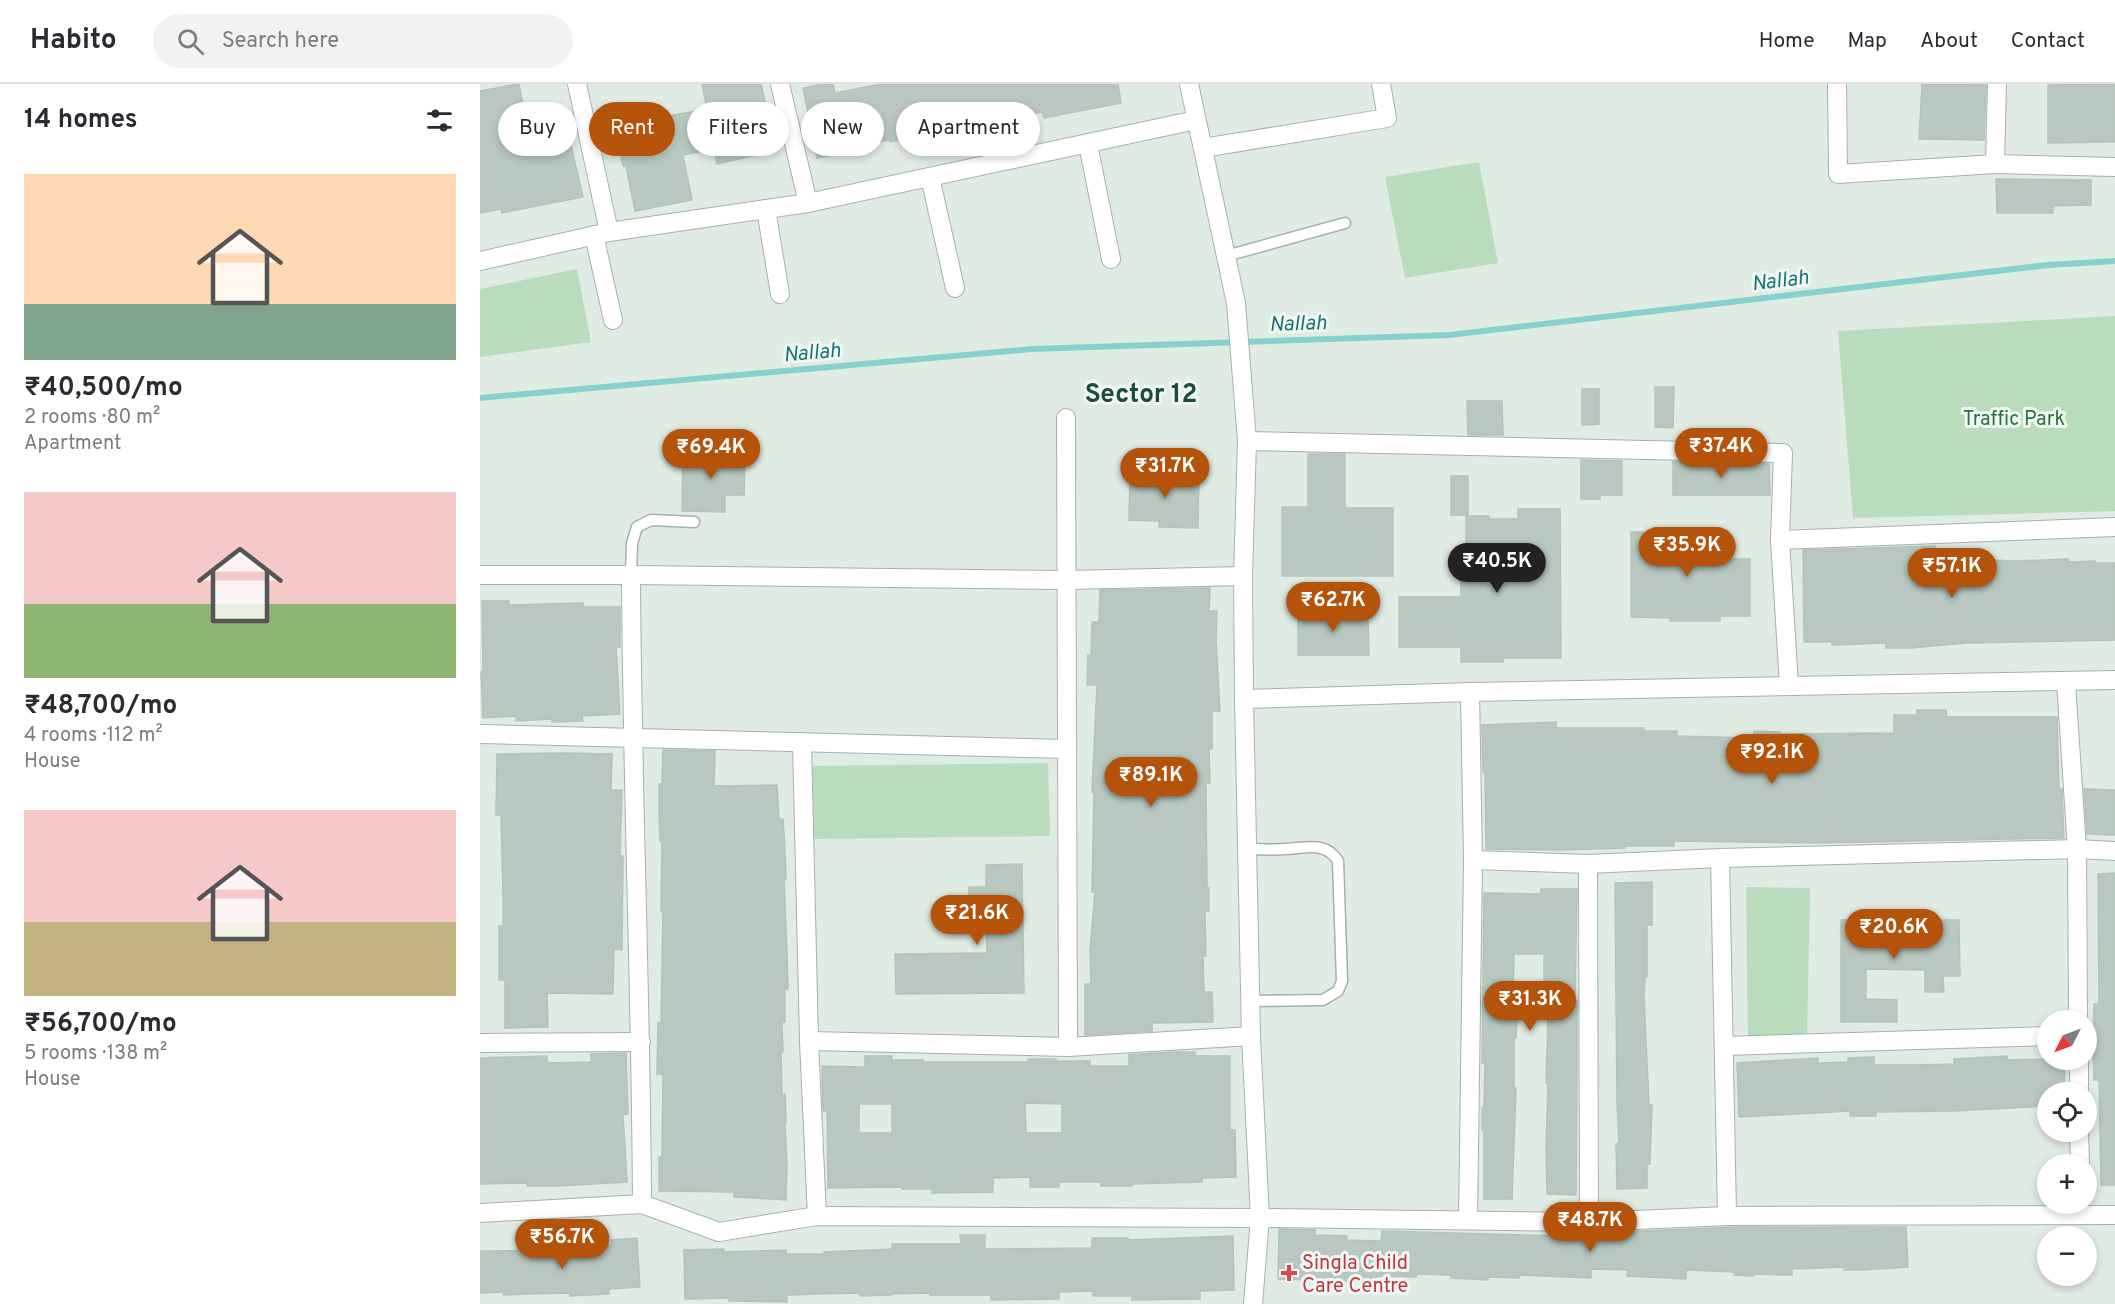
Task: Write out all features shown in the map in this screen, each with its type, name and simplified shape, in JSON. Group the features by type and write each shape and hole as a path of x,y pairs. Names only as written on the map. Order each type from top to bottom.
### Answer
{"street":[{"path":"577,84 602,234 613,320"},
{"path":"780,84 808,203"},
{"path":"1190,84 1236,303 1247,441 1243,576 1244,699 1251,1036 1260,1218 1252,1304"},
{"path":"1203,148 1387,118 1381,84"},
{"path":"1837,84 1838,174 1995,164 2115,167"},
{"path":"1995,164 1997,84"},
{"path":"480,261 602,234 808,203 1196,120"},
{"path":"1088,144 1111,258"},
{"path":"930,177 955,288"},
{"path":"766,209 780,294"},
{"path":"1066,418 1068,1047"},
{"path":"1247,441 1783,453 1780,540 1789,686"},
{"path":"1780,540 2115,527"},
{"path":"480,575 1066,580 1243,576"},
{"path":"631,575 632,738 641,1042 642,1204"},
{"path":"1244,699 1470,692 2115,680"},
{"path":"2066,682 2077,849 2078,1010"},
{"path":"1468,1220 1473,860 1470,692"},
{"path":"480,734 1067,749"},
{"path":"802,742 809,1041 817,1216"},
{"path":"1473,860 1588,864 1720,858 2077,849 2115,851"},
{"path":"1720,858 1726,1216"},
{"path":"1588,864 1589,1222"},
{"path":"809,1041 1068,1047 1251,1036"},
{"path":"1724,1046 2037,1036"},
{"path":"480,1043 641,1042"},
{"path":"480,1213 642,1204 719,1232 817,1216 1589,1222 1726,1216 2037,1211"},
{"path":"2097,1212 2115,1215"}],"lane":[{"path":"1226,256 1345,224"},
{"path":"631,575 632,543 638,527 651,520 694,522"},
{"path":"1247,849 1315,846 1327,849 1338,861 1341,981 1338,991 1323,1000 1251,1001"}],"green space":[{"path":"1479,162 1498,263 1405,278 1385,177"},
{"path":"577,269 591,342 480,357 480,289"},
{"name":"Traffic Park","path":"2115,316 2115,511 1853,518 1838,331"},
{"path":"1048,763 1050,836 814,839 812,766"},
{"path":"1746,887 1810,888 1807,1038 1748,1039"}],"building":[{"path":"519,84 523,102 498,102 498,156 573,156 583,197 502,213 501,209 480,213 480,91"},
{"path":"702,84 761,84 765,102 706,102"},
{"path":"833,84 835,93 881,84 1118,84 1121,103 1044,118 1042,112 1040,112 1040,102 896,102 896,141 890,142 884,141 884,102 806,102 803,88"},
{"path":"1922,84 1986,85 1984,140 1919,139"},
{"path":"2115,84 2115,142 2048,143 2048,85"},
{"path":"687,113 687,154 683,155 692,200 635,211 626,166 623,166 621,156 675,156 675,115"},
{"path":"715,156 752,156 717,164"},
{"path":"1996,179 2091,180 2091,205 2053,206 2053,213 1997,213"},
{"path":"1655,387 1674,387 1673,428 1655,427"},
{"path":"1582,389 1599,389 1599,424 1582,425"},
{"path":"1467,401 1502,401 1503,435 1468,435"},
{"path":"683,451 724,451 724,456 745,456 744,495 725,495 725,512 682,511"},
{"path":"1308,454 1345,454 1345,508 1393,508 1393,576 1282,576 1282,507 1308,507"},
{"path":"1581,460 1622,461 1622,495 1600,495 1600,499 1581,499"},
{"path":"1673,462 1769,464 1770,495 1673,495"},
{"path":"1130,472 1199,474 1198,528 1159,527 1159,521 1129,520"},
{"path":"1451,476 1468,476 1468,515 1451,515"},
{"path":"1518,509 1560,509 1561,658 1503,658 1503,662 1461,662 1461,647 1399,647 1399,597 1461,597 1461,562 1466,562 1466,516 1518,519"},
{"path":"1631,532 1725,533 1725,559 1750,559 1750,616 1720,616 1720,621 1670,621 1671,618 1631,617"},
{"path":"1935,546 1935,555 1966,554 1966,559 2016,561 2068,559 2068,562 2115,563 2115,640 1966,643 1911,648 1886,648 1886,643 1832,645 1832,642 1804,642 1803,550"},
{"path":"1210,588 1209,611 1217,611 1216,641 1220,711 1212,711 1212,749 1209,749 1210,783 1206,783 1209,911 1205,911 1206,956 1203,956 1204,992 1212,992 1213,1022 1152,1023 1152,1031 1085,1035 1085,984 1091,984 1090,951 1095,892 1092,892 1094,792 1092,792 1097,685 1087,685 1088,655 1091,656 1092,622 1099,622 1100,590"},
{"path":"482,601 509,601 509,605 583,603 583,607 620,607 620,647 616,647 620,714 582,716 583,721 552,722 552,719 516,721 516,716 483,718"},
{"path":"1298,610 1368,611 1369,655 1298,655"},
{"path":"1917,710 1946,710 1947,717 2057,717 2059,789 2062,789 2064,838 1822,843 1674,841 1674,846 1559,850 1486,849 1482,725 1556,722 1556,728 1644,728 1644,731 1677,731 1677,736 1754,738 1754,731 1780,732 1780,734 1894,733 1894,715 1917,715"},
{"path":"663,750 715,751 714,786 777,785 779,819 783,819 786,879 784,879 788,989 785,989 785,1022 782,1022 783,1052 781,1052 782,1094 785,1094 786,1122 786,1200 734,1197 734,1192 659,1191 659,1157 662,1157 663,1074 657,1074 658,1023 661,1023 663,911 661,911 662,841 660,841 659,784 662,784"},
{"path":"497,754 612,754 611,790 622,790 620,856 623,856 622,950 614,949 613,994 547,993 548,1027 505,1028 505,980 499,980 499,926 503,926 503,895 501,815 496,815"},
{"path":"2084,789 2115,790 2115,835 2087,834"},
{"path":"1022,864 1024,993 896,994 895,954 987,953 986,912 969,912 969,887 986,887 986,865"},
{"path":"2115,873 2115,1185 2101,1185 2099,1080 2094,1080 2094,1070 2097,1070 2097,1010 2094,1010 2094,1004 2099,1004 2098,874"},
{"path":"1652,882 1652,925 1647,925 1647,977 1645,977 1644,996 1649,1105 1652,1105 1650,1164 1647,1164 1647,1188 1617,1189 1616,1144 1619,1144 1615,883"},
{"path":"1541,889 1577,889 1576,1195 1547,1194 1548,1016 1546,1016 1546,998 1544,998 1544,954 1514,954 1513,1005 1517,1005 1517,1022 1516,1038 1514,1038 1514,1088 1516,1088 1512,1199 1484,1199 1482,1108 1484,1108 1485,1063 1482,1063 1484,893 1541,894"},
{"path":"1841,920 1959,920 1960,976 1943,976 1944,992 1925,992 1925,970 1866,969 1866,999 1897,1000 1897,1022 1841,1022"},
{"path":"1195,1052 1195,1056 1230,1056 1230,1130 1235,1130 1236,1177 1202,1178 1202,1182 1132,1184 1132,1186 1101,1186 1101,1182 1059,1182 1059,1187 1030,1187 1030,1177 993,1178 993,1192 932,1193 932,1189 902,1189 902,1187 828,1188 827,1111 823,1111 822,1066 865,1067 865,1056 892,1056 892,1060 923,1060 923,1062 1028,1062 1028,1059 1056,1059 1056,1061 1090,1061 1090,1066 1129,1066 1129,1055","holes":["1025,1103 1062,1104 1062,1133 1026,1133","859,1104 892,1104 892,1133 859,1133"]},
{"path":"626,1053 628,1114 623,1115 627,1182 558,1186 527,1186 527,1183 480,1184 480,1058 547,1056 547,1063 591,1062 591,1054"},
{"path":"2007,1056 2008,1060 2037,1059 2037,1070 2064,1070 2065,1082 2037,1082 2037,1107 1876,1112 1876,1116 1850,1116 1850,1111 1739,1117 1737,1063 1818,1058 1818,1063 1848,1062 1848,1058 1874,1057 1874,1065 1911,1065 1954,1064 1954,1059"},
{"path":"1736,1227 1906,1227 1908,1267 1863,1270 1844,1270 1844,1267 1792,1269 1792,1275 1753,1274 1753,1276 1734,1275 1734,1272 1686,1270 1686,1279 1627,1276 1628,1270 1591,1269 1591,1278 1519,1275 1519,1278 1488,1277 1488,1280 1451,1278 1451,1275 1417,1274 1416,1277 1377,1276 1377,1282 1278,1279 1279,1229 1315,1230 1315,1235 1347,1236 1346,1240 1381,1241 1382,1231 1597,1237 1597,1233"},
{"path":"960,1235 985,1235 985,1249 1092,1248 1092,1238 1128,1238 1128,1240 1233,1236 1234,1290 1200,1291 1200,1299 1132,1300 1132,1296 1093,1296 1093,1291 1059,1292 1059,1299 991,1300 991,1295 930,1295 930,1293 860,1296 859,1293 787,1295 787,1302 729,1301 729,1298 685,1299 684,1250 724,1249 724,1252 786,1250 786,1254 824,1254 824,1252 892,1249 892,1244 961,1244"},
{"path":"637,1238 640,1287 609,1289 609,1294 570,1296 570,1293 503,1295 503,1292 480,1293 480,1251 568,1250 568,1247 612,1245 611,1240"}],"waterway":[{"name":"Nallah","path":"480,398 1032,349 1449,335 2048,265 2115,261"}],"place":[{"name":"Singla Child Care Centre","path":"1289,1273"}],"district":[{"name":"Sector 12","path":"1141,393"}]}
